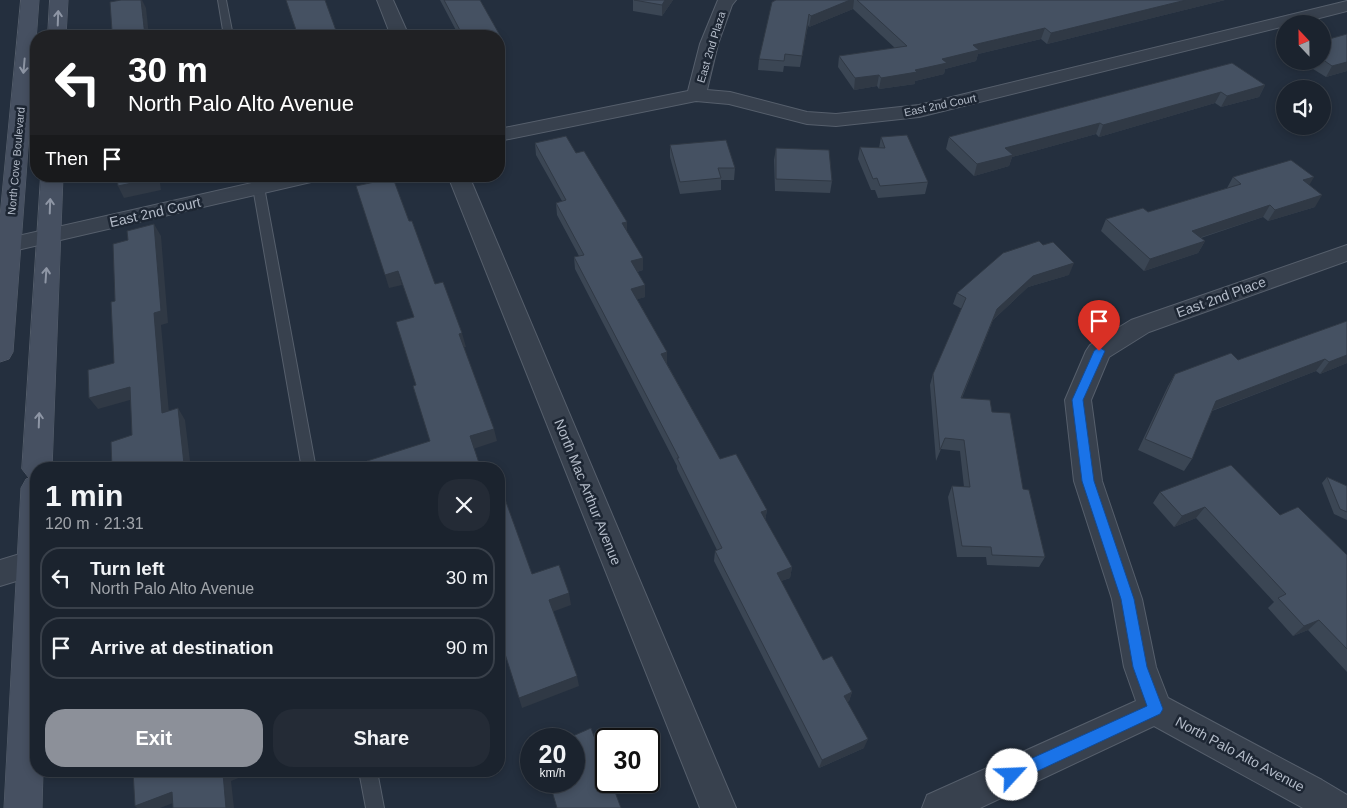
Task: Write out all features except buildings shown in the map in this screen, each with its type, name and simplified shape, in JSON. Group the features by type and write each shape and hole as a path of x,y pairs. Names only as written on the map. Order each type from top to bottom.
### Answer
{"street":[{"name":"North Cove Boulevard","path":"0,352 5,246 30,0"},
{"path":"57,30 59,0"},
{"path":"385,0 398,30"},
{"name":"East 2nd Plaza","path":"696,95 709,44 725,2 728,0"},
{"name":"East 2nd Court","path":"505,134 696,95 730,98 817,119 836,120 919,111 1347,6"},
{"path":"37,462 52,182"},
{"name":"East 2nd Court","path":"5,246 257,182"},
{"name":"North Mac Arthur Avenue","path":"460,182 718,808"},
{"name":"East 2nd Place","path":"1155,709 1140,667 1127,599 1088,481 1078,400 1099,351 1140,326 1342,261"},
{"path":"0,573 30,564"},
{"path":"23,808 30,636"},
{"path":"940,808 1155,709"},
{"name":"North Palo Alto Avenue","path":"1155,709 1310,792 1334,808"}],"lane":[{"path":"222,0 228,30"},
{"path":"257,182 308,462"},
{"path":"369,777 375,808"}],"route":[{"path":"1012,775 1155,709 1140,667 1127,599 1088,481 1078,400 1099,351"}]}
